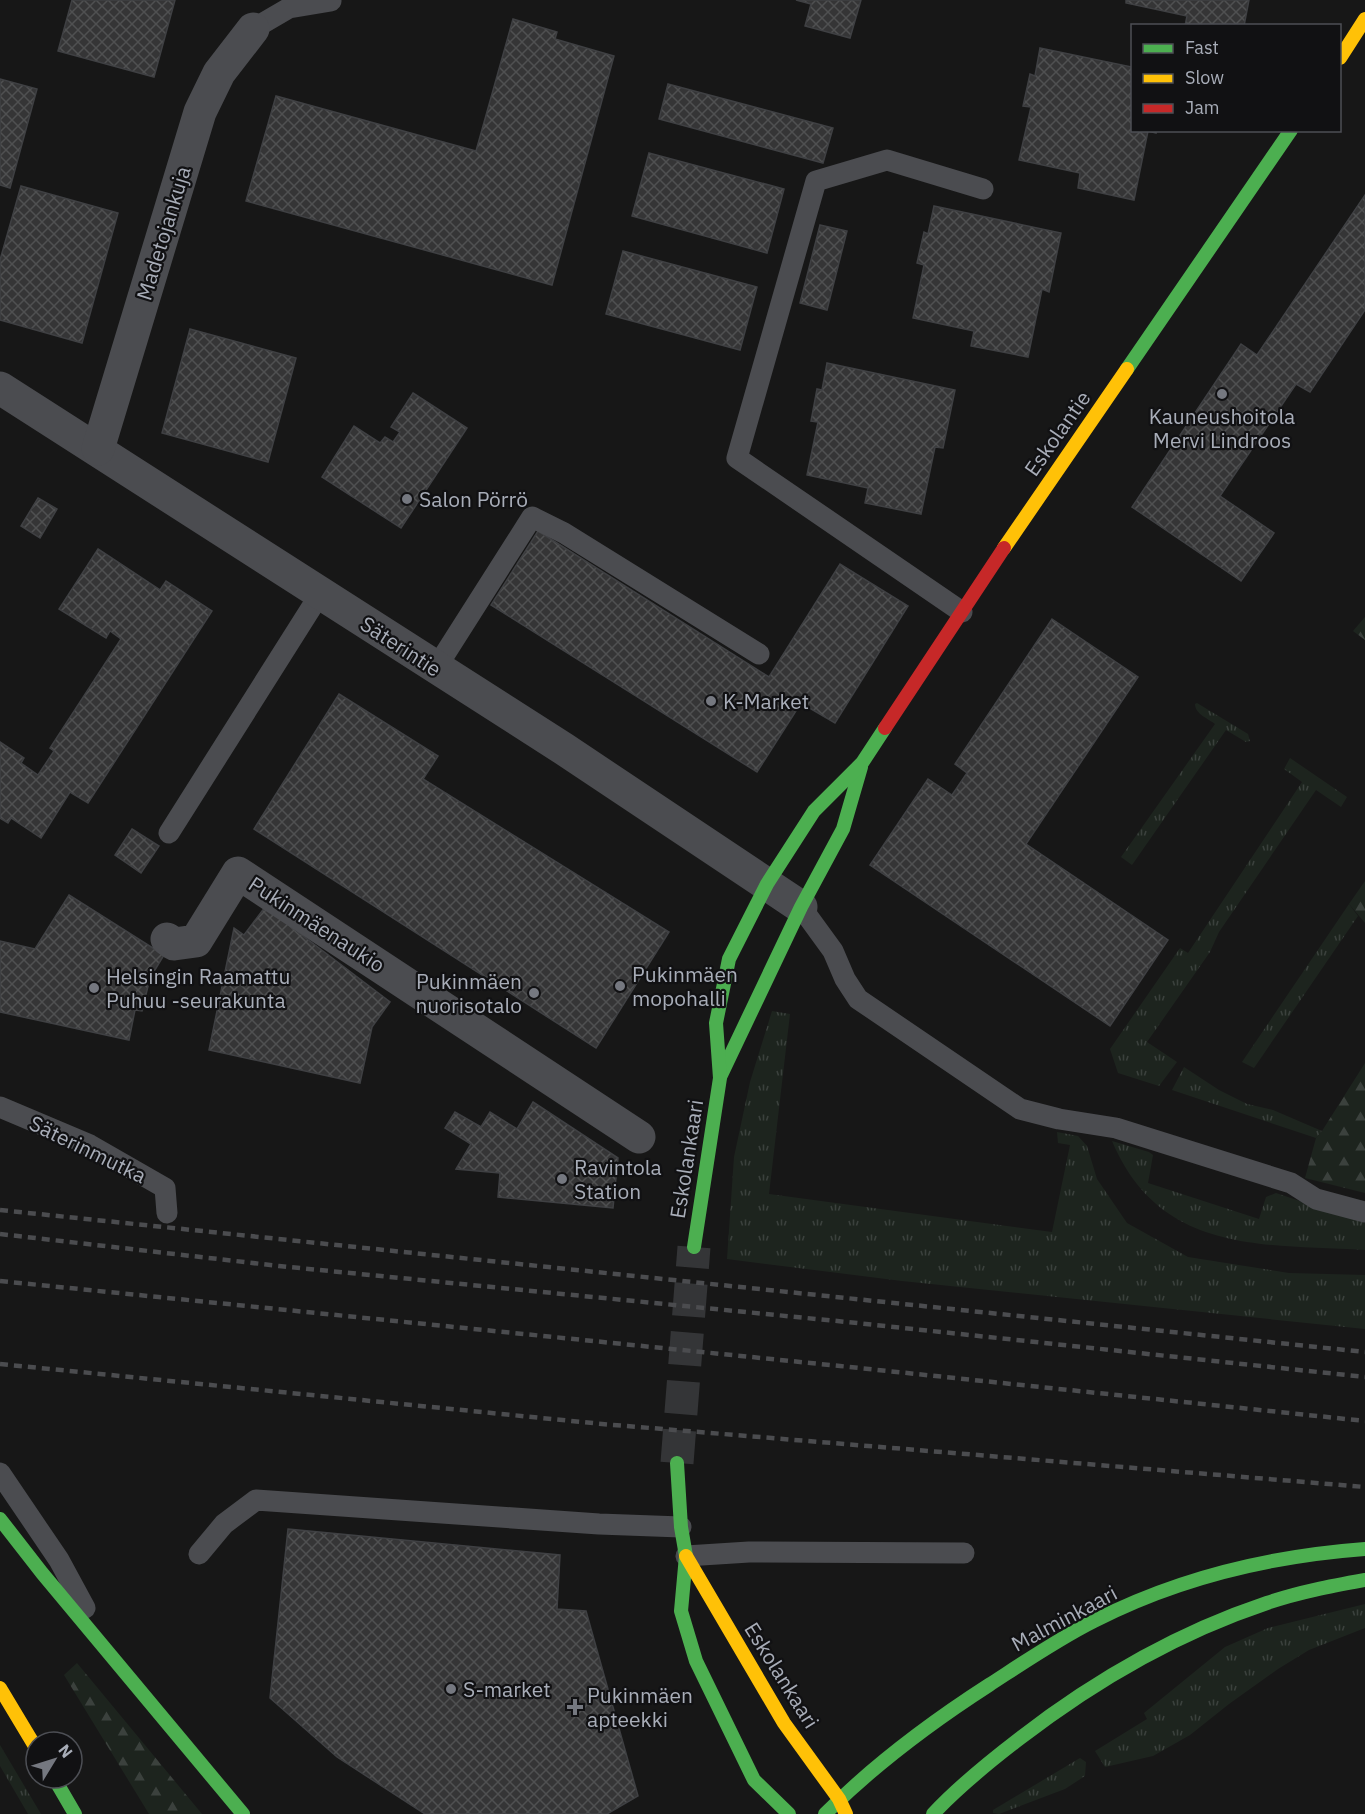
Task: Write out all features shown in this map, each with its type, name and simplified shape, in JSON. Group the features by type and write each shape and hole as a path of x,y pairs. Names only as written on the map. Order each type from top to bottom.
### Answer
{"main road":[{"path":"1341,56 1365,19"},
{"name":"Eskolantie","path":"767,884 814,811 862,763 1023,519 1290,132"},
{"name":"Eskolantie","path":"801,907 843,829 862,763"},
{"name":"Eskolankaari","path":"694,1247 720,1078 716,1023 729,959 767,884"},
{"name":"Eskolankaari","path":"720,1078 801,907"},
{"name":"Eskolankaari","path":"678,1463 681,1527 686,1556 681,1611 696,1661 754,1780 789,1814"},
{"path":"0,1520 243,1814"},
{"name":"Malminkaari","path":"825,1814 839,1799 934,1720 1031,1657 1110,1613 1205,1576 1273,1561 1339,1550 1365,1549"},
{"name":"Eskolankaari","path":"686,1556 784,1723 839,1799 846,1814"},
{"path":"933,1814 955,1790 1032,1728 1105,1678 1240,1612 1281,1598 1365,1580"},
{"path":"0,1688 25,1730"},
{"path":"61,1790 75,1814"}],"street":[{"name":"Madetojankuja","path":"98,449 200,112 219,73 253,29"},
{"name":"Säterintie","path":"0,388 564,749 801,907"},
{"name":"Pukinmäenaukio","path":"167,939 174,944 196,941 238,873 639,1137"}],"lane":[{"path":"253,29 290,4 331,1"},
{"path":"962,612 737,458 816,181 887,160 983,189"},
{"path":"436,668 532,517 564,533 759,654"},
{"path":"169,833 320,594"},
{"path":"801,907 833,951 845,979 858,999 1020,1109 1059,1119 1116,1128 1291,1182 1316,1199 1365,1212"},
{"name":"Säterinmutka","path":"0,1107 90,1145 165,1188 167,1207"},
{"path":"0,1473 59,1560 112,1656"},
{"path":"199,1554 224,1524 256,1500 599,1524 681,1527"},
{"path":"686,1556 749,1552 964,1553"}],"green space":[{"path":"1365,617 1365,640 1353,631"},
{"path":"1197,703 1248,734 1250,741 1246,742 1226,730 1132,865 1121,857 1215,724 1197,711 1195,704"},
{"path":"1290,758 1347,797 1341,807 1316,790 1219,932 1210,952 1147,1042 1177,1062 1159,1086 1118,1073 1110,1049 1180,948 1188,953 1302,782 1284,769"},
{"path":"1365,881 1365,923 1349,904"},
{"path":"1349,904 1358,916 1254,1068 1242,1062"},
{"path":"772,1011 790,1014 769,1194 1052,1232 1070,1145 1058,1143 1057,1132 1078,1136 1087,1146 1097,1179 1127,1223 1188,1257 1289,1273 1365,1275 1365,1329 902,1281 727,1259 734,1157 750,1082"},
{"path":"1365,1063 1365,1193 1305,1178 1316,1138"},
{"path":"1184,1067 1219,1090 1247,1104 1273,1110 1322,1131 1316,1138 1172,1090"},
{"path":"1112,1141 1153,1155 1148,1183 1259,1219 1266,1197 1276,1193 1365,1223 1365,1250 1252,1243 1218,1236 1186,1224 1157,1205 1132,1178"},
{"path":"1365,1604 1365,1628 1309,1650 1229,1704 1190,1735 1153,1756 1105,1767 1095,1751 1147,1719 1144,1713 1225,1647 1268,1628"},
{"path":"77,1663 202,1814 149,1814 64,1675"},
{"path":"0,1745 24,1785 24,1790 27,1790 41,1814 28,1814 0,1766"},
{"path":"1080,1758 1086,1762 1085,1776 1065,1789 999,1814 993,1813 993,1810"}],"building":[{"path":"72,0 175,0 154,77 58,51"},
{"path":"796,0 861,0 850,38 805,26 811,4"},
{"path":"1126,0 1249,0 1244,24 1185,24 1187,16 1126,3"},
{"path":"513,19 557,32 555,39 614,56 552,285 246,201 276,96 476,151"},
{"path":"1040,48 1131,67 1131,132 1148,132 1134,200 1078,188 1080,173 1019,160 1031,107 1023,106 1030,74 1035,76"},
{"path":"0,79 37,89 10,188 0,185"},
{"path":"668,84 833,128 823,163 659,119"},
{"path":"649,153 784,189 767,253 632,216"},
{"path":"21,186 118,213 82,343 0,320 0,260"},
{"path":"1365,195 1365,310 1310,392 1296,384 1220,496 1274,533 1241,581 1132,507 1241,344 1257,355"},
{"path":"934,206 1061,233 1049,292 1042,289 1028,357 971,346 974,331 913,318 924,265 917,263 924,232 928,234"},
{"path":"820,225 847,231 827,310 800,303"},
{"path":"623,251 757,287 740,350 606,314"},
{"path":"190,329 296,358 268,462 162,433"},
{"path":"827,363 955,390 943,448 935,447 921,514 865,503 868,488 807,475 818,422 811,421 817,389 822,390"},
{"path":"413,393 467,428 401,528 322,477 354,426 380,443 385,437 393,442 400,432 391,427"},
{"path":"38,498 57,509 40,538 21,526"},
{"path":"538,531 769,677 840,564 908,606 835,723 801,703 757,772 491,605"},
{"path":"98,549 160,590 166,581 212,611 88,803 70,792 41,838 11,818 8,823 0,818 0,742 24,758 21,763 38,775 54,751 50,748 121,639 110,631 106,638 59,609"},
{"path":"1052,619 1138,677 1026,844 1168,940 1110,1026 870,865 928,779 952,795 967,773 955,764"},
{"path":"339,694 438,756 423,779 669,932 596,1048 254,829"},
{"path":"132,829 159,846 141,873 115,855"},
{"path":"69,895 164,955 150,978 142,1011 135,1010 129,1040 0,1012 0,941 35,949"},
{"path":"265,907 390,1002 372,1027 360,1083 209,1050 234,928 244,935"},
{"path":"533,1102 618,1158 613,1208 498,1197 500,1173 456,1169 471,1144 445,1128 455,1112 481,1127 490,1112 517,1129"},
{"path":"288,1529 560,1555 557,1609 586,1611 638,1796 607,1814 425,1814 337,1757 270,1698"}],"tunnel":[{"path":"677,1463 694,1247"}],"railway":[{"path":"0,1210 1365,1352"},
{"path":"0,1234 279,1266 847,1322 1365,1377"},
{"path":"0,1281 1365,1421"},
{"path":"0,1364 602,1424 1365,1487"}],"traffic: fast":[{"path":"1127,369 1290,132"},
{"path":"694,1247 720,1078 716,1023 729,959 767,884 814,811 862,763 885,728"},
{"path":"721,1075 801,907 843,829 861,767"},
{"path":"677,1463 681,1527 686,1556 681,1611 696,1661 754,1780 789,1814"},
{"path":"0,1519 42,1573 243,1814"},
{"path":"825,1814 883,1761 946,1714 1041,1652 1094,1621 1192,1581 1295,1557 1365,1549"},
{"path":"933,1814 974,1775 1019,1739 1047,1718 1137,1660 1201,1629 1267,1603 1303,1592 1365,1580"},
{"path":"61,1790 75,1814"}],"traffic: slow":[{"path":"1341,56 1365,19"},
{"path":"1004,548 1127,369"},
{"path":"686,1556 784,1723 839,1799 846,1814"},
{"path":"0,1688 25,1730"}],"traffic: jam":[{"path":"885,728 1004,548"}],"place":[{"name":"Kauneushoitola Mervi Lindroos","path":"1222,394"},
{"name":"Salon Pörrö","path":"407,499"},
{"name":"K-Market","path":"711,701"},
{"name":"Pukinmäen mopohalli","path":"620,986"},
{"name":"Helsingin Raamattu Puhuu -seurakunta","path":"94,988"},
{"name":"Pukinmäen nuorisotalo","path":"534,993"},
{"name":"Ravintola Station","path":"562,1179"},
{"name":"S-market","path":"451,1689"},
{"name":"Pukinmäen apteekki","path":"575,1707"}]}
